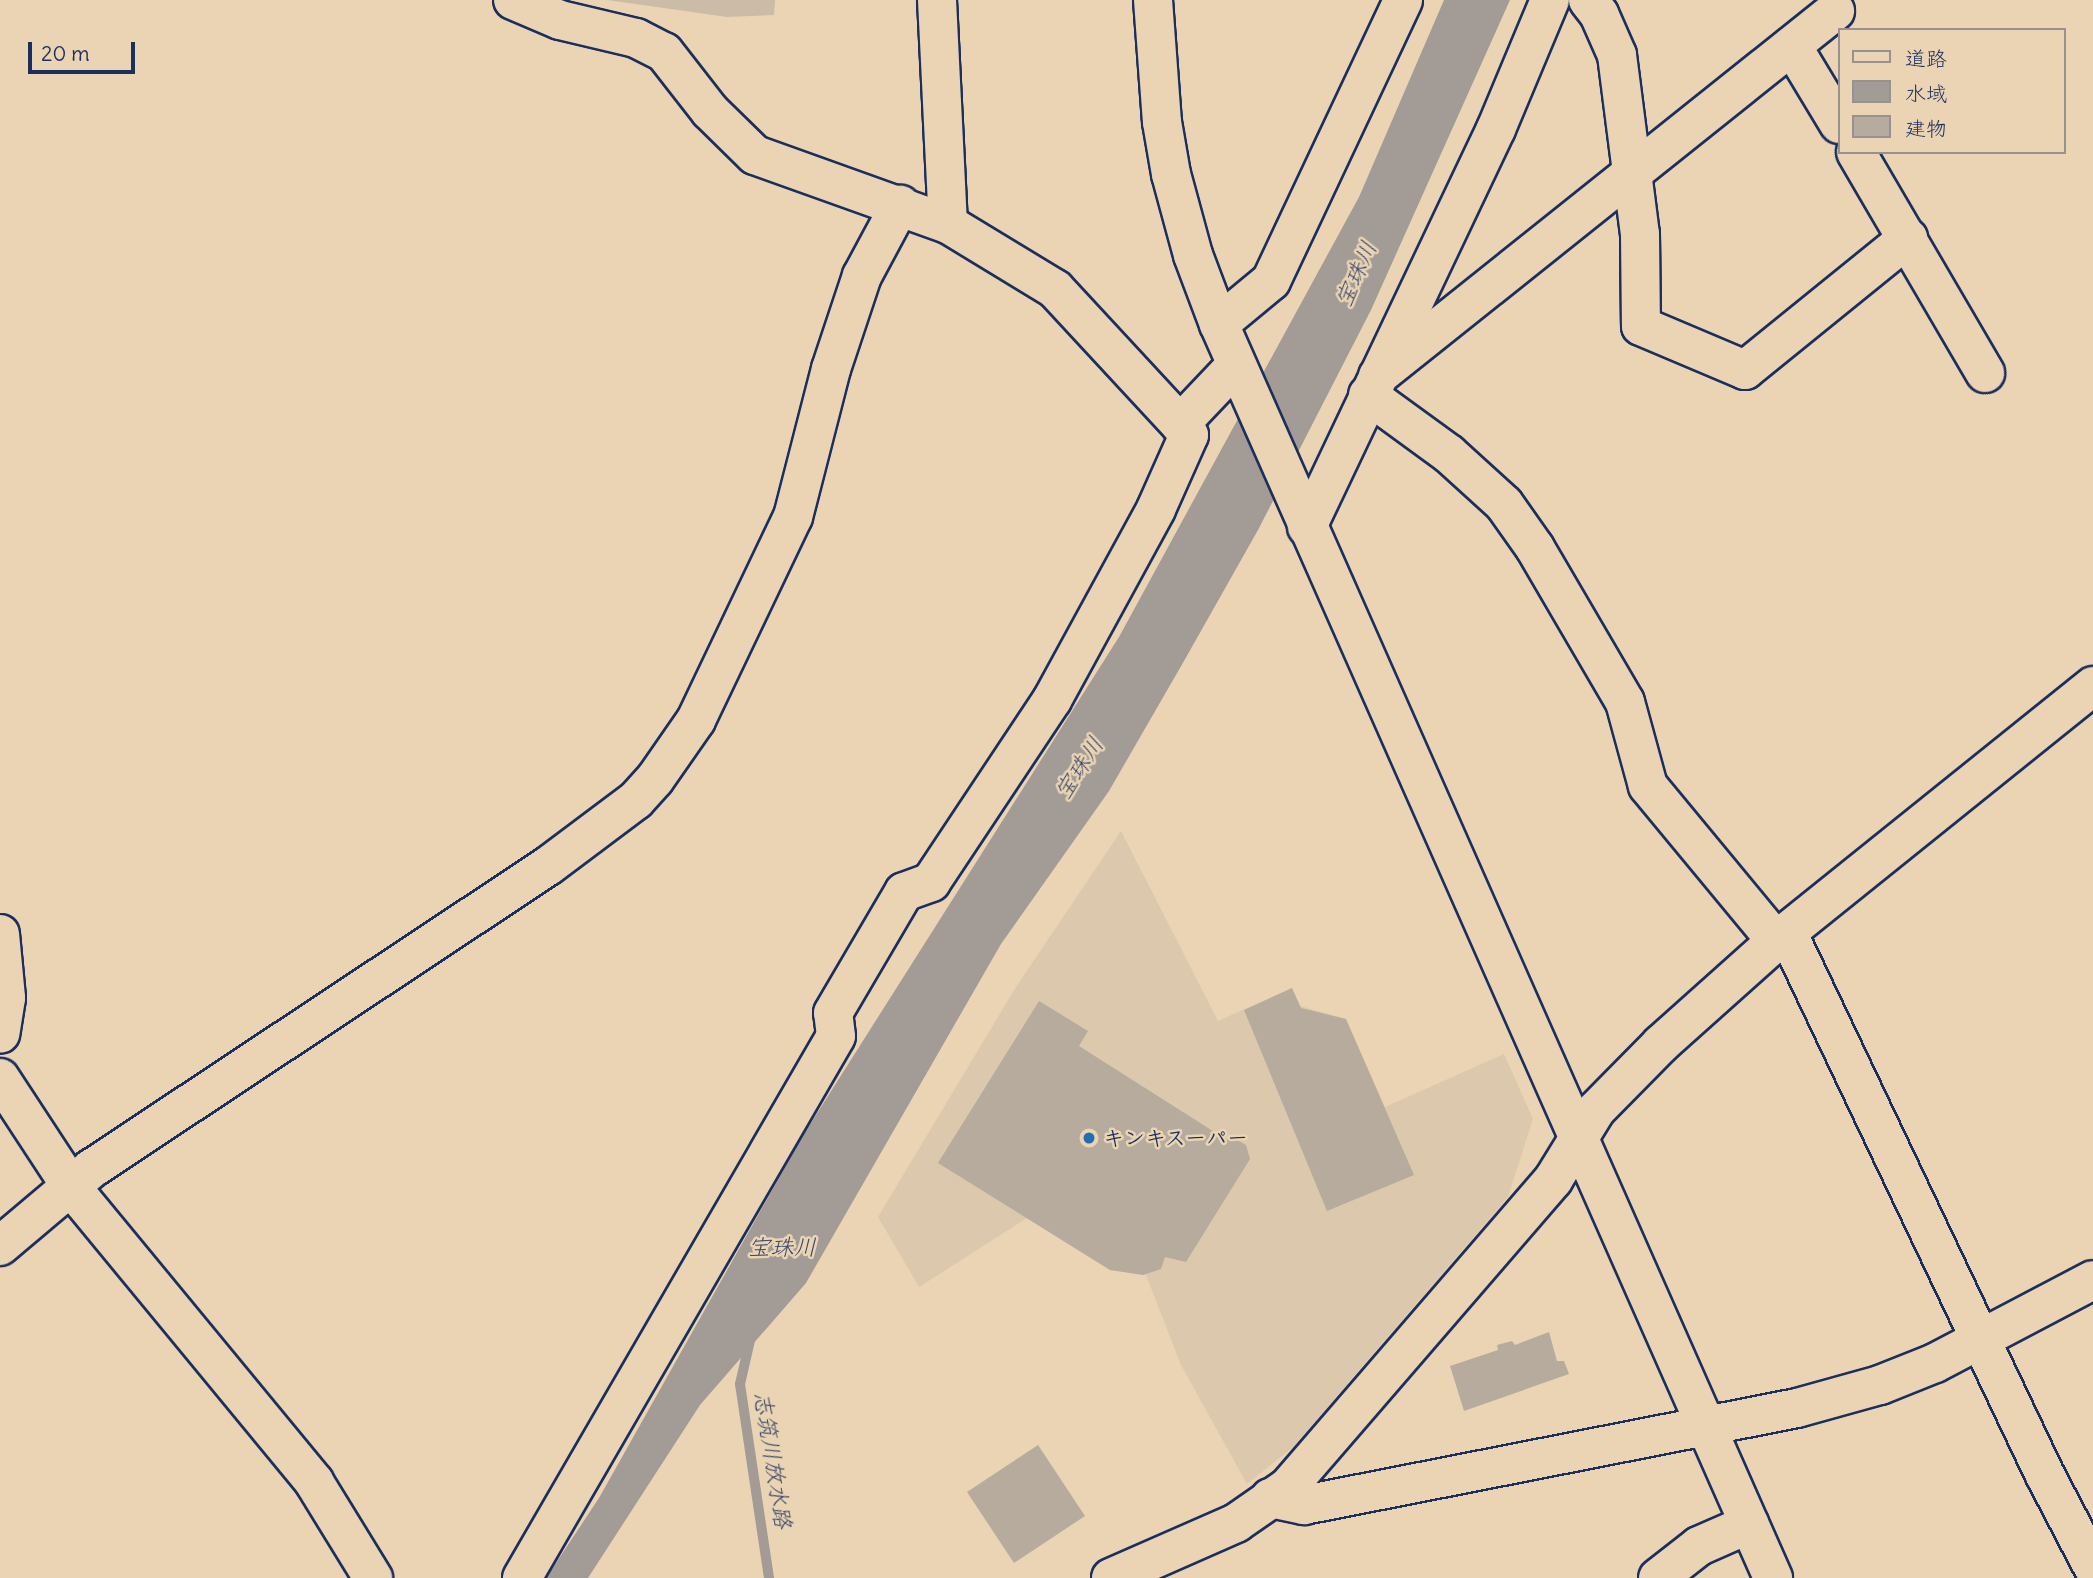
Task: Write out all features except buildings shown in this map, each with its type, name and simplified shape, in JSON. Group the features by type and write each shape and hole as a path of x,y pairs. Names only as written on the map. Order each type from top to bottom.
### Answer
{"street":[{"path":"513,0 560,20 636,38 655,47 677,66 710,111 755,155 771,164 819,176 948,225 1055,289 1189,435 1156,509 1052,700 932,883 904,892 833,1013 836,1036 522,1578"},
{"path":"937,0 948,225"},
{"path":"1153,0 1162,122 1171,174 1193,255 1219,324 1773,1578"},
{"path":"1219,324 1271,281 1403,0"},
{"path":"1307,527 1496,129 1550,0"},
{"path":"1588,0 1600,14 1617,55 1640,234 1641,326 1745,370 1908,238"},
{"path":"1373,385 1835,11"},
{"path":"1792,46 1838,122"},
{"path":"1857,154 1985,373"},
{"path":"0,1246 121,1147 548,866 636,800 671,761 696,720 793,517 831,369 862,276 900,205"},
{"path":"1180,424 1236,365"},
{"path":"1373,385 1504,504 1535,548 1625,702 1648,786 1782,936 2093,1567"},
{"path":"1111,1578 1163,1568 1288,1487 1553,1180 1596,1110 1661,1044 1782,936 2093,686"},
{"path":"0,934 6,998 0,1034"},
{"path":"0,1078 72,1188 314,1482 373,1578"},
{"path":"1270,1499 1304,1505 1708,1429 1880,1385 1982,1339 2093,1280"},
{"path":"1658,1578 1699,1546 1749,1524"}],"shaded area":[{"path":"607,0 775,0 774,15 727,17"},
{"name":"キンキスーパー","path":"1121,831 1218,1021 1292,988 1300,1006 1346,1019 1385,1107 1504,1054 1533,1119 1508,1197 1292,1448 1247,1484 1181,1365 1146,1275 1110,1270 1027,1218 919,1287 878,1217 1016,987"}],"water":[{"name":"宝珠川","path":"1444,0 1510,0 1371,310 1258,530 1184,661 1109,791 1001,944 806,1283 700,1405 588,1578 546,1578 599,1498 802,1137 1119,637 1359,197"}],"waterway":[{"name":"志筑川放水路","path":"751,1336 740,1384 769,1578"}],"place":[{"name":"キンキスーパー","path":"1089,1138"}]}
